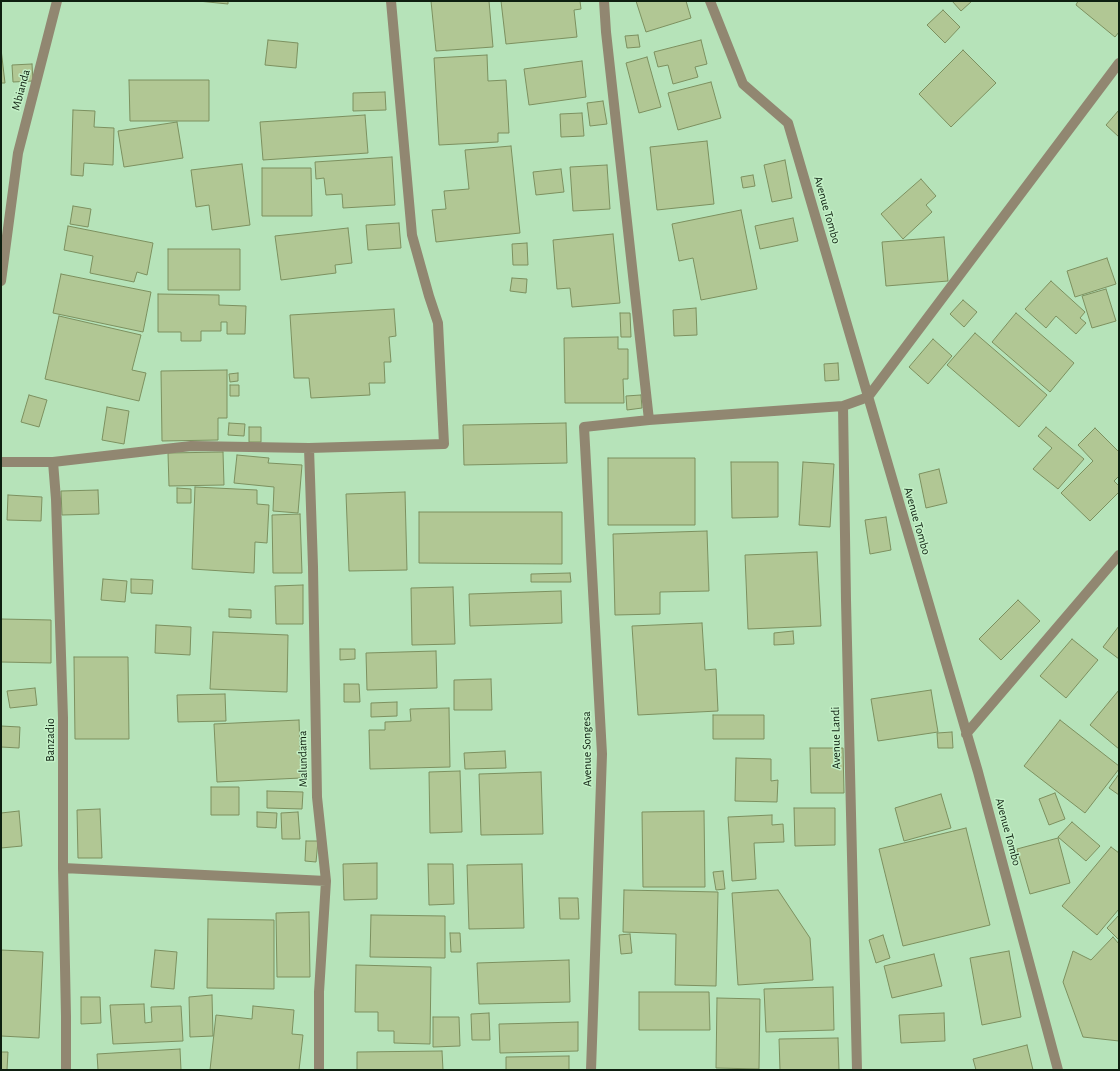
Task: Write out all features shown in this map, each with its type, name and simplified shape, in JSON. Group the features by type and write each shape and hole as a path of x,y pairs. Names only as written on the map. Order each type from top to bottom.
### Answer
{"street":[{"name":"Mbianda","path":"1,281 18,152 57,1"},
{"path":"1,462 53,462 191,446 309,448 444,444 438,323 412,235 391,1"},
{"path":"604,1 606,32 649,420 843,406 868,397 1119,63"},
{"name":"Avenue Tombo","path":"710,1 743,84 788,123 980,780 1058,1070"},
{"name":"Avenue Landi","path":"843,406 857,1070"},
{"name":"Avenue Songesa","path":"591,1070 602,754 584,427 649,420"},
{"name":"Malundama","path":"309,448 313,566 317,797 326,881 319,992 319,1070"},
{"name":"Banzadio","path":"53,462 56,499 63,718 63,868 66,1070"},
{"path":"966,734 1119,555"},
{"path":"63,868 326,881"}],"building":[{"path":"198,1 228,1 228,4"},
{"path":"431,1 489,1 493,47 436,51"},
{"path":"501,1 580,1 581,9 574,10 577,37 506,44"},
{"path":"636,1 686,1 691,18 646,32"},
{"path":"952,1 972,1 961,11"},
{"path":"1078,1 1119,1 1119,32 1115,37 1076,5"},
{"path":"943,10 960,27 945,43 927,25"},
{"path":"638,35 640,47 627,48 625,36"},
{"path":"268,40 298,43 296,68 265,65"},
{"path":"701,40 707,64 695,67 698,77 673,84 668,65 658,67 654,52"},
{"path":"1,49 5,83 1,83"},
{"path":"963,50 996,83 951,127 919,94"},
{"path":"487,55 488,81 506,80 509,133 498,133 498,142 439,145 434,58"},
{"path":"647,57 661,107 639,113 626,63"},
{"path":"582,61 586,97 529,105 524,69"},
{"path":"32,64 33,81 13,82 12,65"},
{"path":"129,80 209,80 209,121 130,121"},
{"path":"711,82 721,118 678,130 668,93"},
{"path":"385,92 386,110 353,111 353,93"},
{"path":"603,101 607,124 590,126 587,103"},
{"path":"73,110 95,111 94,127 114,128 113,165 84,163 83,176 71,175"},
{"path":"1119,110 1119,137 1106,125"},
{"path":"582,113 584,136 561,137 560,114"},
{"path":"365,115 368,153 263,160 260,122"},
{"path":"177,122 183,158 124,167 118,131"},
{"path":"707,141 714,204 657,210 650,147"},
{"path":"511,146 520,233 436,242 432,210 446,209 444,191 469,189 465,150"},
{"path":"392,157 395,205 343,208 342,194 326,195 324,178 316,179 315,162"},
{"path":"785,160 792,198 772,202 764,165"},
{"path":"242,164 250,225 212,230 209,205 196,207 191,170"},
{"path":"607,165 610,209 573,211 570,167"},
{"path":"262,168 311,168 312,216 262,216"},
{"path":"561,169 564,192 536,195 533,172"},
{"path":"753,175 755,186 743,188 741,177"},
{"path":"921,179 936,196 926,205 932,212 903,239 881,214"},
{"path":"73,206 91,209 88,227 70,224"},
{"path":"741,210 757,289 701,300 693,258 679,261 672,224"},
{"path":"793,218 798,241 760,249 755,226"},
{"path":"399,223 401,248 368,250 366,225"},
{"path":"68,226 153,243 147,275 137,272 134,282 90,273 93,256 64,250"},
{"path":"348,228 352,263 335,265 336,273 281,280 275,236"},
{"path":"613,234 620,303 572,307 570,288 557,289 553,240"},
{"path":"944,237 948,281 886,286 882,242"},
{"path":"527,243 528,265 513,265 512,244"},
{"path":"168,249 240,249 240,290 168,290"},
{"path":"1107,258 1116,284 1075,297 1067,271"},
{"path":"61,274 151,292 143,332 53,313"},
{"path":"512,278 527,279 526,293 510,291"},
{"path":"1051,281 1085,312 1080,318 1086,323 1076,334 1056,316 1046,328 1025,309"},
{"path":"1106,289 1116,321 1092,328 1082,296"},
{"path":"158,294 219,295 219,305 246,306 245,334 227,334 227,322 221,322 221,331 201,331 201,341 181,341 181,332 158,332"},
{"path":"963,300 977,312 964,327 950,314"},
{"path":"696,308 697,335 674,336 673,310"},
{"path":"394,309 396,336 389,337 391,362 384,362 385,383 369,383 370,395 311,398 309,378 294,378 290,315"},
{"path":"620,313 630,313 631,337 621,337"},
{"path":"1016,313 1074,363 1050,392 992,342"},
{"path":"59,316 141,335 132,370 146,373 139,401 45,379"},
{"path":"975,333 1047,395 1019,427 947,365"},
{"path":"618,337 618,349 628,349 628,379 623,379 624,403 565,403 564,338"},
{"path":"933,339 952,356 928,384 909,367"},
{"path":"838,363 839,380 825,381 824,364"},
{"path":"227,370 227,418 218,418 218,440 162,441 161,371"},
{"path":"238,373 238,381 230,382 229,374"},
{"path":"230,385 239,385 239,396 230,396"},
{"path":"29,395 47,400 39,427 21,422"},
{"path":"641,395 642,408 627,410 626,396"},
{"path":"107,407 129,411 124,444 102,440"},
{"path":"229,423 245,424 244,436 228,435"},
{"path":"566,423 567,463 464,465 463,425"},
{"path":"249,427 261,427 261,442 249,442"},
{"path":"1046,427 1084,459 1058,489 1033,469 1052,448 1038,436"},
{"path":"1095,428 1119,452 1119,476 1114,481 1119,486 1119,492 1090,521 1061,493 1093,461 1078,445"},
{"path":"223,452 224,485 169,486 168,453"},
{"path":"237,455 269,458 268,463 302,465 298,513 273,511 274,487 234,483"},
{"path":"608,458 695,458 695,525 608,525"},
{"path":"731,462 778,462 778,517 732,518"},
{"path":"803,462 834,464 830,527 799,525"},
{"path":"939,469 947,503 926,508 919,474"},
{"path":"195,487 257,490 257,504 269,505 267,543 255,542 254,573 192,569"},
{"path":"177,488 191,489 191,503 177,503"},
{"path":"98,490 99,514 62,515 61,491"},
{"path":"405,492 407,570 349,571 346,494"},
{"path":"8,495 42,497 41,521 7,520"},
{"path":"419,512 562,512 562,564 419,563"},
{"path":"300,514 302,573 273,573 272,515"},
{"path":"886,517 891,550 870,554 865,520"},
{"path":"707,531 709,591 660,592 660,614 615,615 613,534"},
{"path":"817,552 821,626 748,629 745,555"},
{"path":"570,573 571,582 531,582 531,574"},
{"path":"103,579 127,581 125,602 101,600"},
{"path":"131,579 153,580 152,594 131,593"},
{"path":"303,585 303,624 276,624 275,586"},
{"path":"453,587 455,644 412,645 411,588"},
{"path":"561,591 562,623 470,626 469,594"},
{"path":"1018,600 1040,621 1001,660 979,639"},
{"path":"229,609 251,610 251,618 229,617"},
{"path":"1,619 51,620 51,663 1,662"},
{"path":"702,623 705,670 716,669 718,711 638,715 632,626"},
{"path":"156,625 191,627 190,655 155,653"},
{"path":"1119,626 1119,659 1103,647"},
{"path":"793,631 794,644 774,645 774,633"},
{"path":"213,632 288,635 287,692 210,689"},
{"path":"1072,639 1098,660 1066,698 1040,676"},
{"path":"340,649 355,649 355,659 340,660"},
{"path":"436,651 437,688 367,690 366,653"},
{"path":"74,657 128,657 129,739 75,739"},
{"path":"491,679 492,710 454,710 454,680"},
{"path":"344,684 359,684 360,702 344,702"},
{"path":"35,688 37,705 10,708 7,691"},
{"path":"931,690 938,732 878,741 871,699"},
{"path":"1119,690 1119,749 1090,725"},
{"path":"225,694 226,721 178,722 177,695"},
{"path":"397,702 397,716 371,717 371,703"},
{"path":"449,708 450,767 370,769 369,730 385,730 385,722 411,721 410,709"},
{"path":"713,715 764,715 764,739 713,739"},
{"path":"299,720 301,778 217,782 214,724"},
{"path":"1060,720 1119,766 1119,769 1085,813 1024,766"},
{"path":"1,726 20,727 19,748 1,747"},
{"path":"952,732 953,748 938,748 937,733"},
{"path":"810,748 843,748 844,793 811,793"},
{"path":"505,751 506,768 465,769 464,753"},
{"path":"736,758 771,759 771,781 778,780 777,802 735,801"},
{"path":"460,771 462,832 430,833 429,772"},
{"path":"541,772 543,834 481,835 479,774"},
{"path":"1119,774 1119,795 1109,788"},
{"path":"211,787 239,787 239,815 211,815"},
{"path":"267,791 303,792 302,809 267,808"},
{"path":"1055,793 1065,819 1049,825 1039,799"},
{"path":"941,794 951,828 904,841 895,808"},
{"path":"794,808 835,808 835,845 795,846"},
{"path":"100,809 102,858 78,858 77,810"},
{"path":"19,811 22,846 1,848 1,813"},
{"path":"704,811 705,887 643,887 642,812"},
{"path":"257,812 277,813 276,828 257,827"},
{"path":"298,812 300,839 282,839 281,813"},
{"path":"772,815 772,825 783,824 784,842 754,843 756,879 732,881 728,817"},
{"path":"1072,822 1100,846 1086,861 1058,837"},
{"path":"966,828 990,925 903,946 879,849"},
{"path":"1058,838 1070,883 1030,894 1017,849"},
{"path":"306,841 318,841 316,862 305,861"},
{"path":"1111,847 1119,853 1119,909 1097,935 1062,906"},
{"path":"377,863 377,899 344,900 343,864"},
{"path":"428,864 453,864 454,904 429,905"},
{"path":"522,864 524,928 469,929 467,865"},
{"path":"723,871 725,889 716,890 713,872"},
{"path":"624,890 718,892 716,986 675,985 676,934 623,932"},
{"path":"778,890 810,938 813,980 738,985 732,893"},
{"path":"559,898 578,898 579,919 560,919"},
{"path":"309,912 310,977 277,977 276,913"},
{"path":"371,915 445,916 445,958 370,957"},
{"path":"1119,915 1119,940 1107,928"},
{"path":"208,919 274,920 274,989 207,988"},
{"path":"450,933 460,933 461,952 451,952"},
{"path":"630,934 632,953 621,954 619,935"},
{"path":"883,935 890,958 876,963 869,940"},
{"path":"1113,937 1119,944 1119,1041 1083,1037 1063,982 1073,951 1091,960"},
{"path":"1,950 43,952 39,1038 1,1036"},
{"path":"155,950 177,952 174,989 151,987"},
{"path":"1009,951 1021,1017 982,1025 970,958"},
{"path":"934,954 942,986 892,998 884,966"},
{"path":"569,960 570,1002 479,1004 477,963"},
{"path":"356,965 431,967 430,1044 394,1043 394,1031 378,1031 378,1012 355,1012"},
{"path":"833,987 834,1030 766,1032 764,989"},
{"path":"639,992 709,992 710,1030 639,1030"},
{"path":"212,995 213,1036 190,1037 189,997"},
{"path":"81,997 100,997 101,1023 81,1024"},
{"path":"717,998 760,999 759,1069 716,1068"},
{"path":"144,1004 145,1023 152,1022 151,1007 181,1006 183,1041 113,1044 110,1005"},
{"path":"253,1006 294,1010 292,1034 303,1035 299,1070 210,1070 216,1015 252,1019"},
{"path":"489,1013 490,1040 472,1040 471,1014"},
{"path":"944,1013 945,1041 901,1043 899,1015"},
{"path":"433,1017 459,1017 460,1046 433,1047"},
{"path":"578,1022 578,1051 500,1053 499,1024"},
{"path":"838,1038 839,1070 780,1070 779,1039"},
{"path":"1027,1045 1033,1070 976,1070 973,1059"},
{"path":"180,1049 181,1070 98,1070 97,1054"},
{"path":"442,1051 443,1070 357,1070 357,1052"},
{"path":"1,1052 8,1052 7,1070 1,1070"},
{"path":"569,1056 569,1070 506,1070 506,1057"}]}
